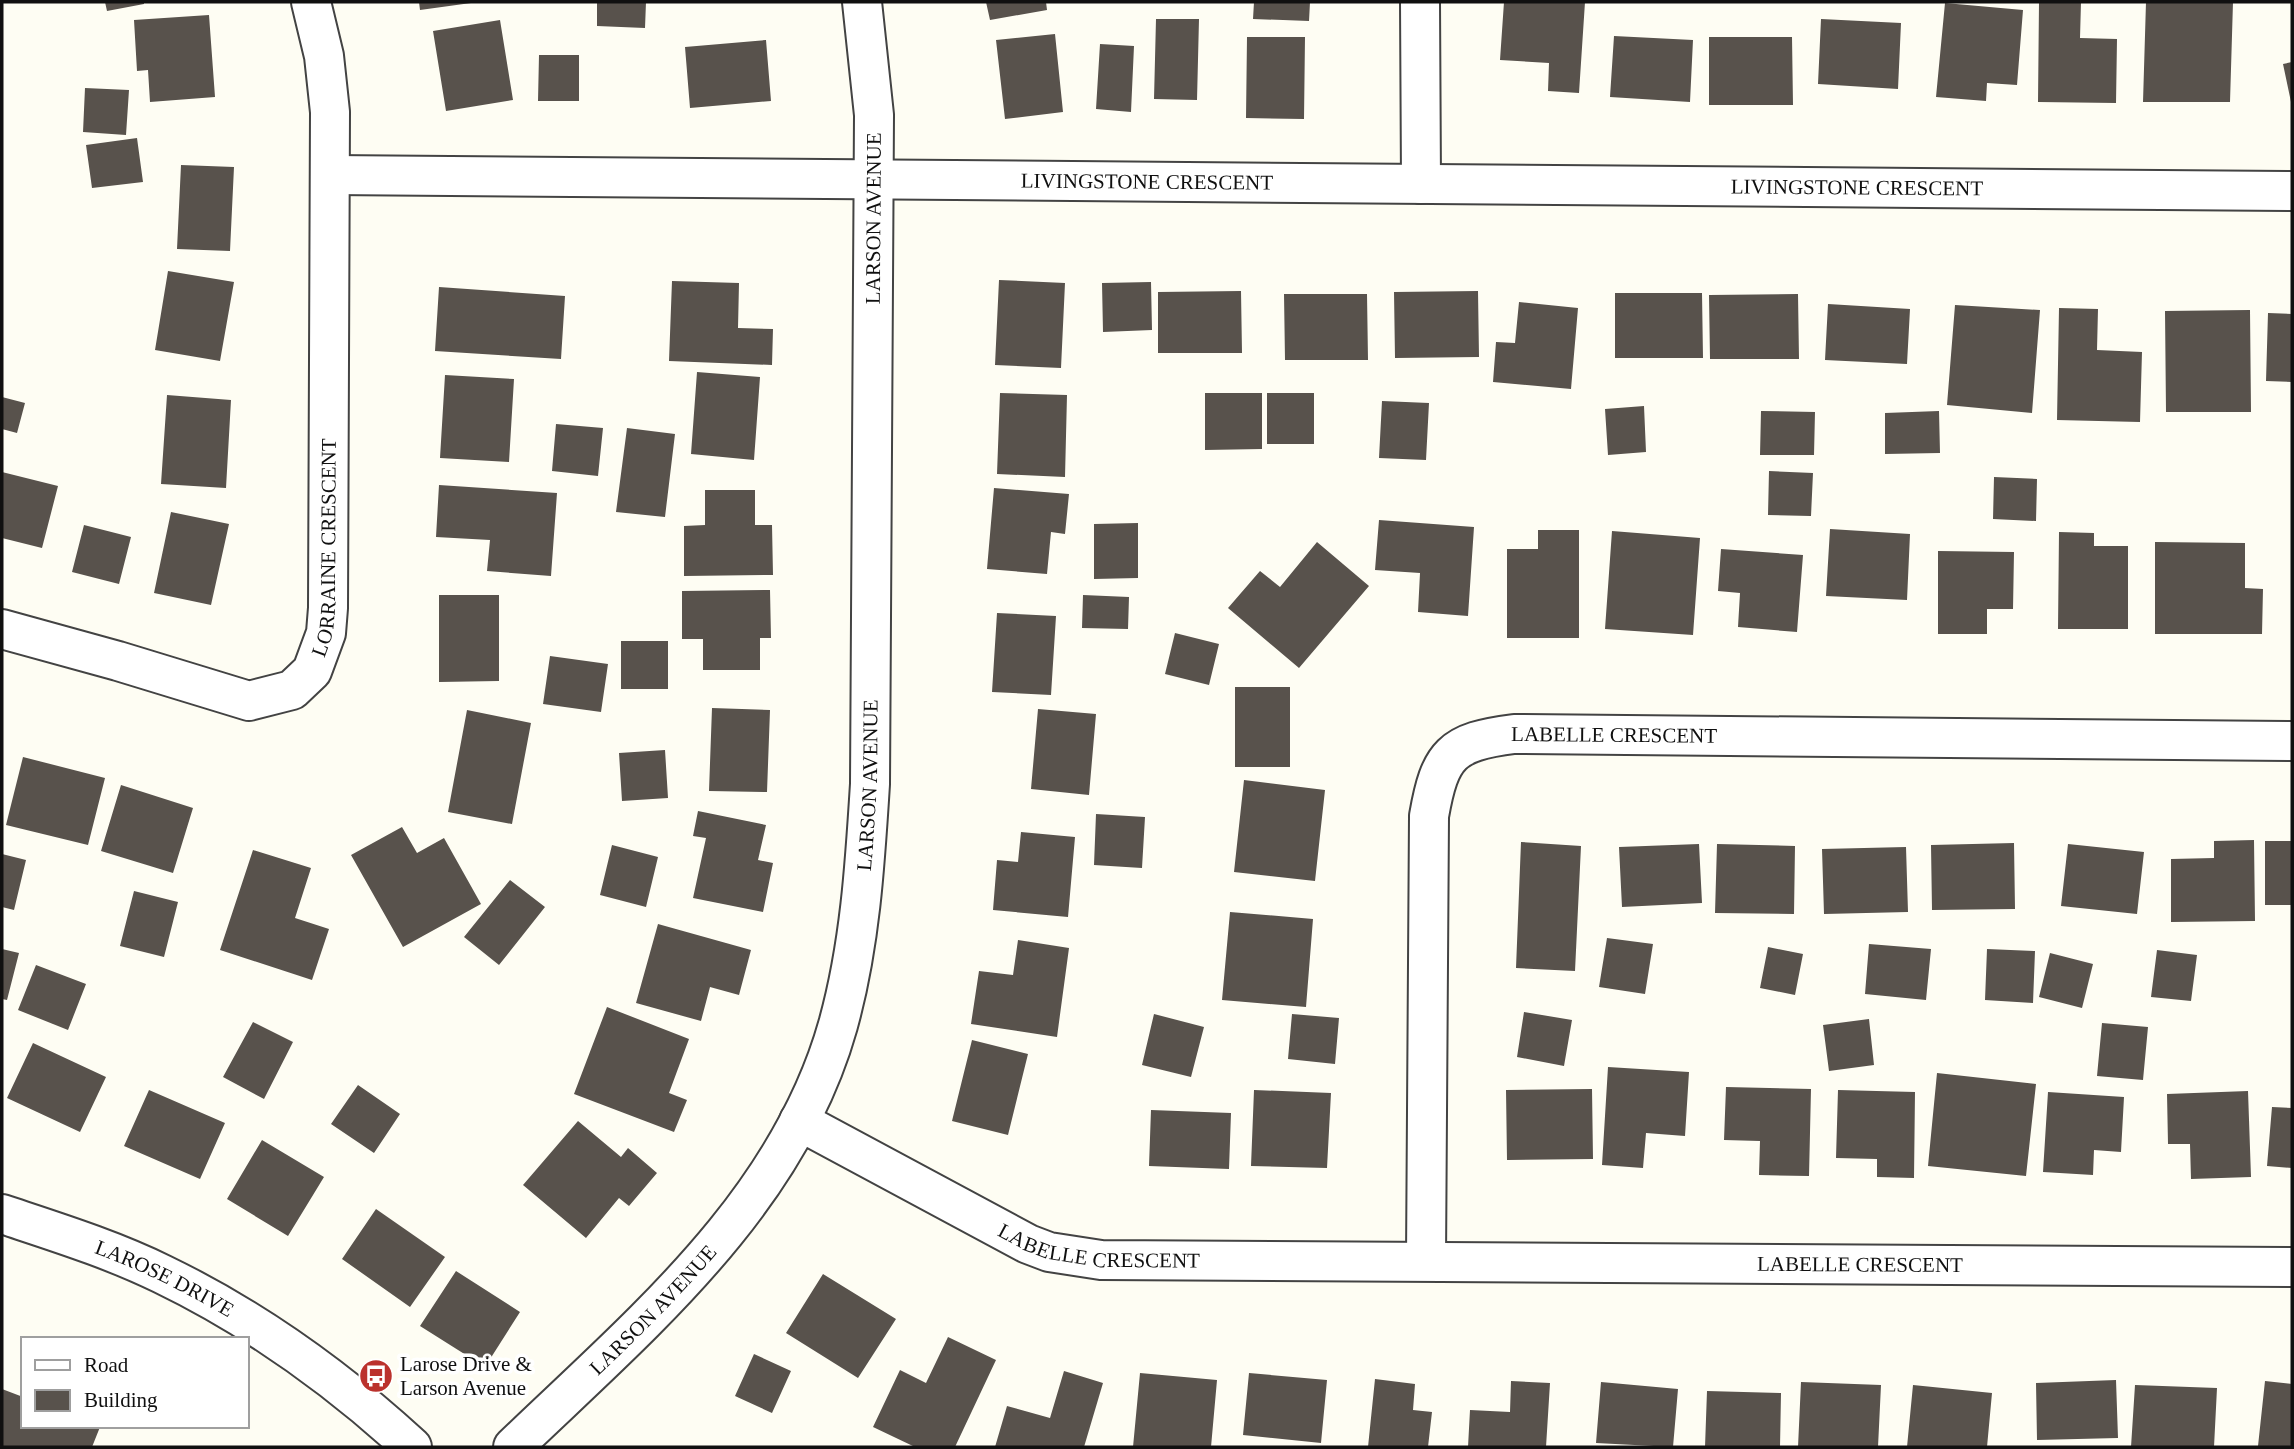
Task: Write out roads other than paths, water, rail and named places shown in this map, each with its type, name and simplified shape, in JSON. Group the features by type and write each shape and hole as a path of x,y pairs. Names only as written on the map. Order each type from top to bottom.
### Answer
{"street":[{"name":"LORRAINE CRESCENT","path":"2,629 250,701 292,690 312,671 327,633 328,608 331,175 327,83 311,2"},
{"name":"LARSON AVENUE","path":"513,1447 702,1262 774,1166 822,1071 850,978 867,842 870,770 874,178 873,89 863,2"},
{"path":"1420,2 1420,184"},
{"path":"331,175 874,178"},
{"name":"LIVINGSTONE CRESCENT","path":"874,178 2292,191"},
{"name":"LABELLE CRESCENT","path":"1426,1260 1429,816 1440,772 1450,755 1463,745 1514,734 2292,741"},
{"name":"LABELLE CRESCENT","path":"799,1121 1028,1244 1049,1252 1101,1259 2292,1267"},
{"name":"LAROSE DRIVE","path":"2,1214 117,1255 197,1291 263,1330 412,1447"}],"place":[{"name":"Larose Drive & Larson Avenue","path":"376,1376"}]}
